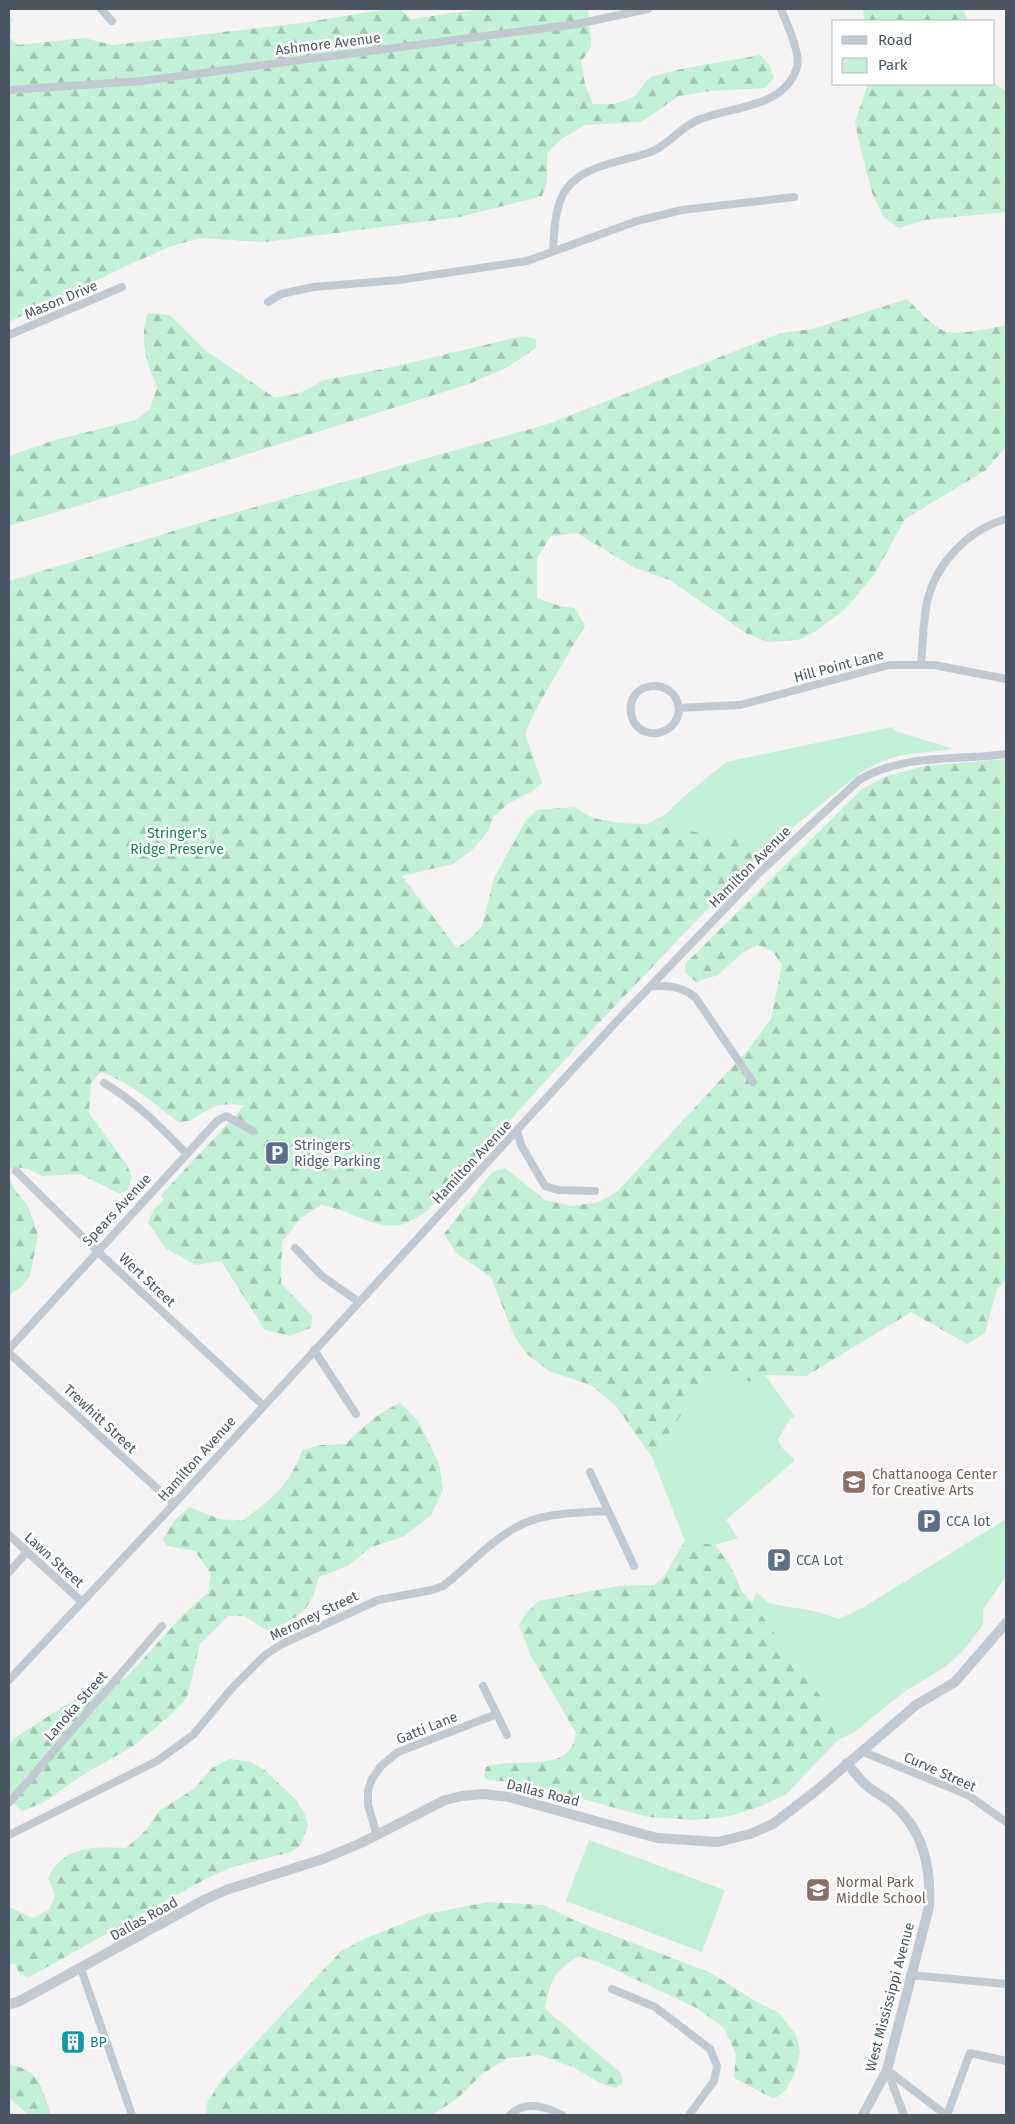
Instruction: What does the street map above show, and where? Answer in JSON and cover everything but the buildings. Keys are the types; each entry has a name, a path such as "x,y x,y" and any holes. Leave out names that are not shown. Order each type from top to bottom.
{"street":[{"path":"101,9 112,21"},
{"name":"Ashmore Avenue","path":"9,90 142,81 577,24 648,9"},
{"path":"553,250 554,226 564,190 581,174 654,150 682,127 698,120 767,100 780,92 797,66 796,53 781,9"},
{"path":"268,302 281,294 313,286 399,280 527,261 637,221 682,210 794,197"},
{"name":"Mason Drive","path":"9,335 122,287"},
{"path":"920,664 927,602 940,570 969,537 987,526 1006,519"},
{"name":"Hill Point Lane","path":"679,708 740,705 874,668 907,663 1006,679"},
{"path":"655,685 671,691 678,700 679,708 678,718 673,726 665,732 655,734 638,728 630,710 632,700 637,693 645,687 655,685"},
{"name":"Hamilton Avenue","path":"9,1680 174,1504 617,1020 652,986 758,874 859,780 880,769 911,760 1006,754"},
{"path":"652,986 675,986 686,990 695,997 753,1082"},
{"path":"104,1084 124,1096 146,1114 186,1153"},
{"name":"Spears Avenue","path":"9,1348 217,1121 226,1116 253,1131"},
{"path":"518,1130 521,1144 545,1186 558,1190 595,1191"},
{"name":"Wert Street","path":"16,1171 97,1250 263,1405"},
{"path":"295,1248 322,1276 358,1302"},
{"path":"314,1350 356,1414"},
{"name":"Trewhitt Street","path":"9,1352 174,1504"},
{"path":"590,1472 634,1566"},
{"name":"Meroney Street","path":"9,1835 157,1761 193,1734 252,1668 265,1655 282,1644 378,1600 432,1590 443,1586 515,1528 560,1514 608,1511"},
{"name":"Lawn Street","path":"9,1535 82,1602"},
{"path":"9,1572 27,1552"},
{"name":"Dallas Road","path":"9,2004 81,1969 226,1890 323,1859 445,1800 462,1796 483,1794 509,1797 657,1838 718,1842 750,1834 773,1824 916,1705 955,1682 1006,1623"},
{"name":"Lanoka Street","path":"9,1803 162,1626"},
{"path":"483,1686 508,1735"},
{"name":"Gatti Lane","path":"377,1834 368,1806 368,1790 372,1779 381,1766 398,1752 497,1714"},
{"name":"Curve Street","path":"861,1752 968,1795 1006,1822"},
{"name":"West Mississippi Avenue","path":"847,1763 864,1784 892,1803 909,1821 921,1843 928,1863 930,1881 929,1907 887,2070 863,2115"},
{"path":"81,1969 132,2115"},
{"path":"910,1975 1006,1984"},
{"path":"612,1989 655,2007 710,2049 717,2066 714,2081 689,2115"},
{"path":"887,2070 946,2115 970,2053 1006,2061"},
{"path":"887,2070 904,2115"},
{"path":"510,2115 527,2106 545,2106 562,2115"}],"green space":[{"path":"387,9 400,9 411,19 481,9 588,9 591,47 581,62 585,84 593,104 614,104 634,97 650,77 681,69 760,55 769,65 774,78 765,88 711,91 679,96 641,122 585,125 561,139 547,153 547,181 542,196 460,217 265,242 200,238 172,246 126,266 9,322 9,16 12,18 10,38 18,45 84,38 113,45 302,23"},
{"path":"863,9 963,9 968,20 864,20"},
{"path":"995,84 1006,91 1006,212 924,220 899,228 884,217 872,193 855,122 868,85"},
{"name":"Stringer's Ridge Preserve","path":"907,299 931,323 947,332 967,332 1006,325 1006,447 986,470 905,519 874,575 845,609 816,631 799,640 768,642 747,634 670,580 635,568 577,533 551,536 537,558 537,598 560,606 574,608 585,625 536,709 525,733 542,783 531,792 509,803 493,817 489,830 472,850 453,864 402,876 457,948 473,936 482,926 494,878 526,820 537,810 574,807 593,818 619,823 647,824 737,839 754,846 759,855 592,1030 427,1211 407,1223 390,1226 371,1222 321,1205 300,1219 282,1242 281,1283 312,1316 311,1328 290,1336 265,1330 221,1261 196,1265 165,1248 148,1222 154,1209 164,1200 161,1195 245,1105 231,1104 218,1106 193,1119 180,1123 133,1088 101,1072 91,1083 89,1113 127,1165 132,1177 128,1190 120,1194 80,1174 42,1176 28,1169 16,1167 9,1170 9,581 223,516 548,424 781,333 812,329"},
{"path":"148,313 170,315 206,351 275,398 300,393 324,380 388,368 523,336 536,339 536,348 506,368 469,384 169,479 9,526 9,456 55,440 136,420 150,409 157,387 145,350 144,332"},
{"path":"892,727 895,731 954,749 902,755 883,761 861,772 759,855 754,846 711,835 647,824 665,815 681,799 726,762"},
{"path":"1006,759 1006,1280 997,1289 985,1333 967,1344 911,1312 806,1376 765,1375 749,1382 741,1374 723,1371 694,1397 652,1457 616,1406 591,1385 549,1371 527,1354 514,1336 491,1277 456,1253 444,1234 492,1172 505,1168 545,1200 572,1206 599,1202 618,1191 748,1050 771,1019 782,965 773,952 758,945 742,953 718,975 696,982 685,972 685,964 861,790 884,777 924,766"},
{"path":"9,1175 14,1189 28,1206 38,1235 30,1276 20,1288 9,1295"},
{"path":"723,1371 741,1374 749,1382 765,1375 795,1417 790,1419 778,1439 781,1447 795,1460 726,1520 738,1538 715,1545 685,1541 652,1457 694,1397"},
{"path":"400,1403 419,1422 439,1464 443,1490 431,1515 403,1537 371,1547 349,1565 319,1577 311,1599 302,1612 268,1631 244,1616 228,1616 200,1644 187,1698 135,1745 81,1776 44,1802 22,1811 9,1800 9,1744 13,1739 83,1694 126,1678 182,1616 208,1592 211,1574 195,1551 167,1546 163,1539 175,1520 189,1507 220,1519 242,1521 278,1491 292,1473 302,1450 321,1445 346,1444 371,1420"},
{"path":"1006,1519 1006,1576 983,1610 983,1625 963,1651 945,1667 904,1692 853,1733 838,1740 824,1701 752,1602 757,1592 768,1603 818,1612 839,1619 864,1607"},
{"path":"685,1541 715,1545 730,1565 742,1592 752,1602 824,1701 838,1740 786,1794 761,1806 730,1816 696,1820 648,1817 525,1783 488,1780 484,1776 486,1767 498,1764 553,1760 564,1755 572,1747 576,1733 530,1654 519,1625 526,1613 539,1601 618,1586 654,1585 665,1575"},
{"path":"230,1759 251,1762 266,1771 297,1801 305,1815 308,1826 300,1846 291,1852 229,1868 200,1882 29,1977 20,1974 15,1964 9,1964 9,1907 33,1918 49,1910 55,1895 48,1878 62,1859 81,1850 91,1848 126,1848 146,1830 160,1810 194,1789 212,1768"},
{"path":"589,1840 725,1890 702,1952 566,1901"},
{"path":"488,1902 543,1905 576,1921 711,1973 755,2001 779,2013 796,2035 800,2052 795,2073 785,2091 774,2099 734,2078 736,2054 724,2028 697,2008 603,1964 579,1956 559,1971 555,1977 551,1984 545,2009 621,2073 623,2082 616,2088 600,2083 573,2067 539,2055 508,2058 482,2074 458,2098 432,2115 207,2115 206,2105 221,2080 341,1951 364,1939 426,1914"},
{"path":"9,2065 27,2070 34,2075 42,2089 51,2115 28,2115 9,2097"}],"place":[{"name":"Stringers Ridge Parking","path":"277,1153"},
{"name":"Chattanooga Center for Creative Arts","path":"854,1482"},
{"name":"CCA lot","path":"929,1521"},
{"name":"CCA Lot","path":"779,1560"},
{"name":"Normal Park Middle School","path":"818,1890"},
{"name":"BP","path":"73,2042"}]}
